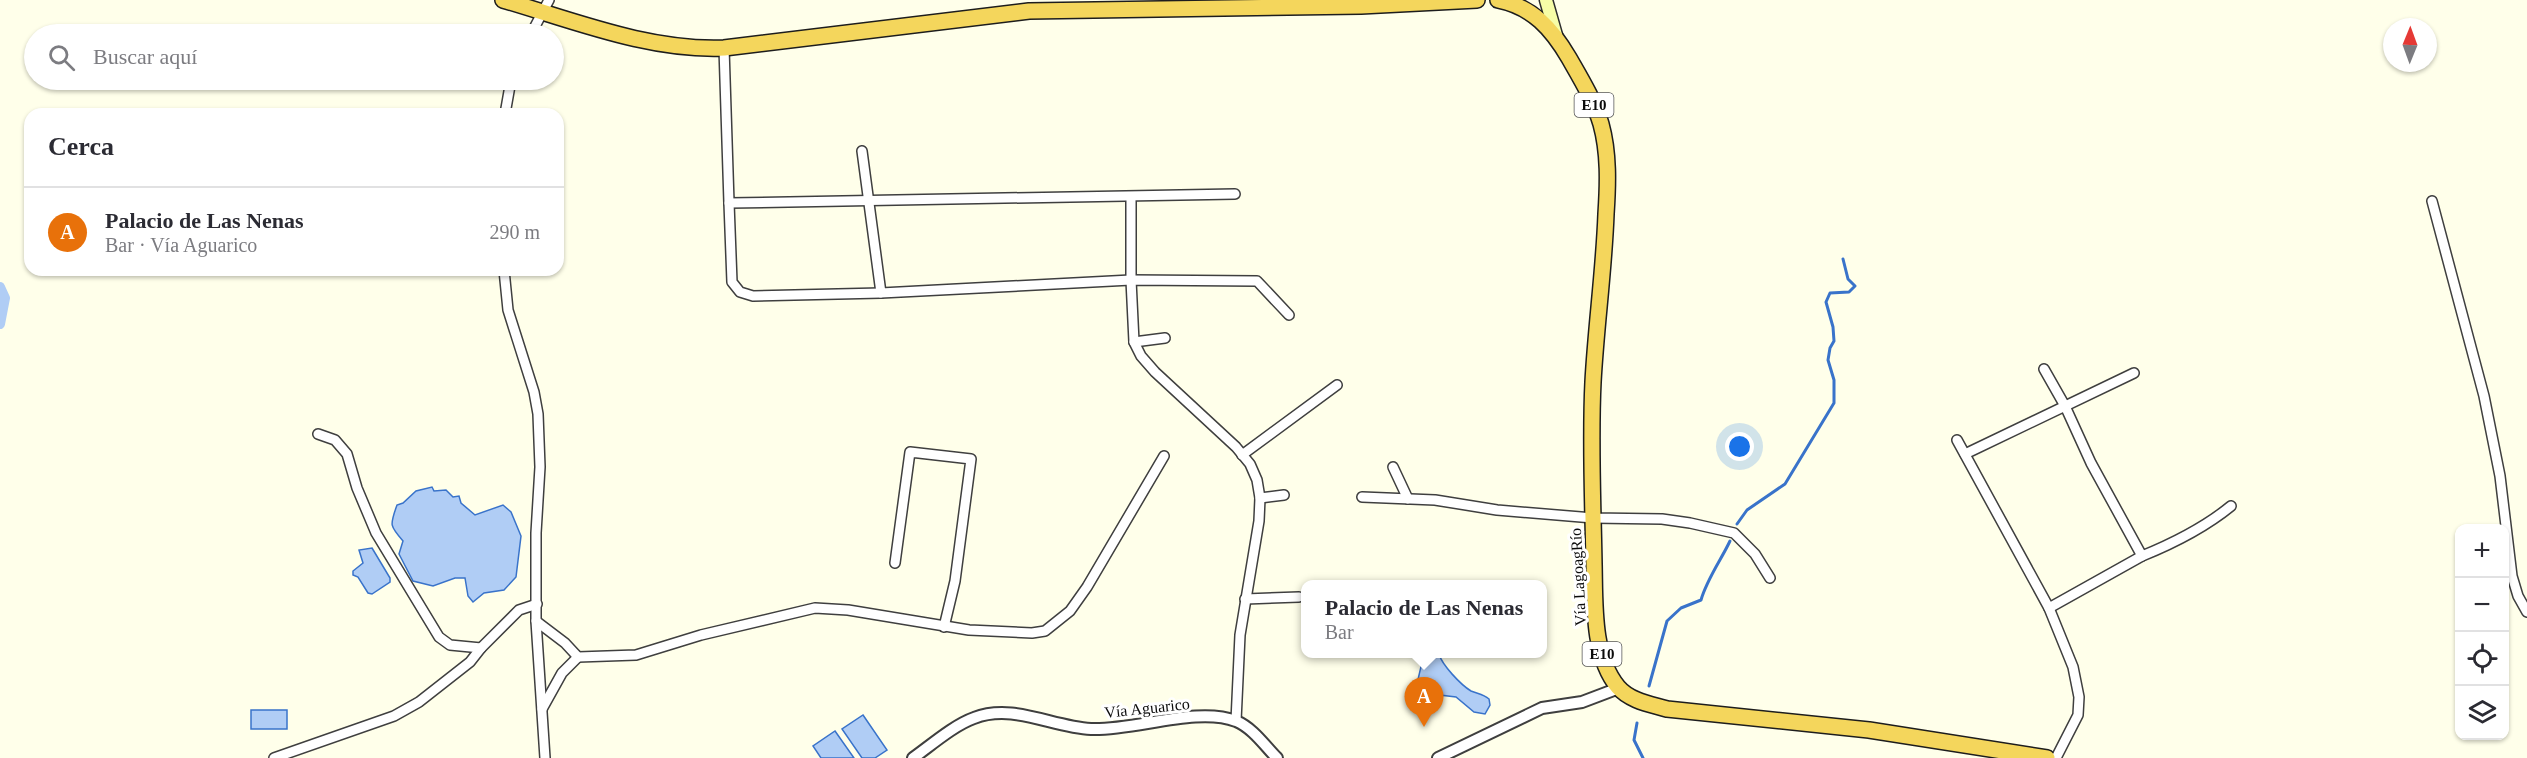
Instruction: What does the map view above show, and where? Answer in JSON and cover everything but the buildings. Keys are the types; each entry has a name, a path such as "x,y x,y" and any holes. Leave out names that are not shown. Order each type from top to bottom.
{"highway":[{"path":"503,0 546,6 618,34 670,47 694,50 1029,11 1361,6 1477,0"},
{"name":"Vía LagoagRío","path":"1498,0 1529,11 1556,36 1584,84 1601,124 1607,159 1604,270 1593,385 1595,603 1605,666 1619,688 1637,701 1667,709 1869,730 2047,758"}],"main road":[{"path":"1546,0 1556,36"}],"street":[{"path":"536,24 546,6"},
{"path":"724,48 732,282 740,292 753,296 881,293 1131,280 1257,281 1288,315"},
{"path":"506,108 510,90"},
{"path":"862,151 881,293"},
{"path":"729,203 1235,194"},
{"path":"1131,197 1134,342 1141,356 1155,372 1242,455 1257,480 1260,498 1259,522 1245,599 1236,721 1250,729 1277,758"},
{"path":"2432,201 2484,396 2500,476 2512,576 2518,596 2527,612"},
{"path":"505,276 508,310 534,392 538,414 540,467 536,533 536,621 545,758"},
{"path":"1134,342 1164,338"},
{"path":"2044,369 2065,406 2091,463 2142,556"},
{"path":"1965,454 2134,373"},
{"path":"1242,455 1337,385"},
{"path":"318,434 335,440 347,454 357,488 376,533 439,637 450,645 481,648"},
{"path":"1957,440 2049,608 2073,667 2079,697 2078,715 2056,758"},
{"path":"895,562 910,452 971,459 955,581 944,627"},
{"path":"541,711 562,673 578,657 636,655 656,651 701,635 815,608 848,610 944,627 998,633 1045,631 1070,611 1087,587 1164,456"},
{"path":"1393,467 1408,499"},
{"path":"1260,498 1284,495"},
{"path":"1362,497 1435,500 1497,510 1593,518 1662,519 1734,534 1755,554 1770,578"},
{"path":"2049,608 2142,556 2214,520 2231,506"},
{"path":"1245,599 1299,597"},
{"path":"274,758 394,716 439,688 470,662 519,610 537,604"},
{"path":"536,621 565,643 578,657"},
{"path":"1438,758 1542,708 1582,702 1619,688"},
{"name":"Vía Aguarico","path":"913,758 973,718 998,712 1020,714 1090,729 1116,728 1191,717 1236,721"}],"water":[{"path":"432,487 434,491 446,490 453,497 459,496 461,503 475,515 503,505 511,512 521,536 516,577 504,590 484,593 473,602 468,596 465,578 455,578 433,586 413,581 399,554 403,541 393,528 392,521 397,505 403,503 416,491"},
{"path":"372,548 390,578 390,582 372,594 368,593 358,577 353,575 353,571 363,563 359,550"},
{"path":"1423,658 1441,658 1462,684 1489,699 1490,705 1485,714 1474,712 1456,697 1415,692"},
{"path":"251,710 287,710 287,729 251,729"},
{"path":"863,715 887,750 875,758 862,758 842,729"},
{"path":"835,731 854,758 821,758 813,746"}],"waterway":[{"path":"1737,524 1747,510 1785,484 1834,403 1834,380 1828,360 1834,341 1833,327 1826,302 1830,293 1849,292 1855,286 1848,279 1843,259"},
{"path":"0,287 5,298 0,324"},
{"path":"1649,686 1667,621 1681,608 1701,600 1710,577 1730,541"},
{"path":"1637,723 1634,740 1643,758"}],"place":[{"name":"Palacio de Las Nenas","path":"1424,727"}]}
